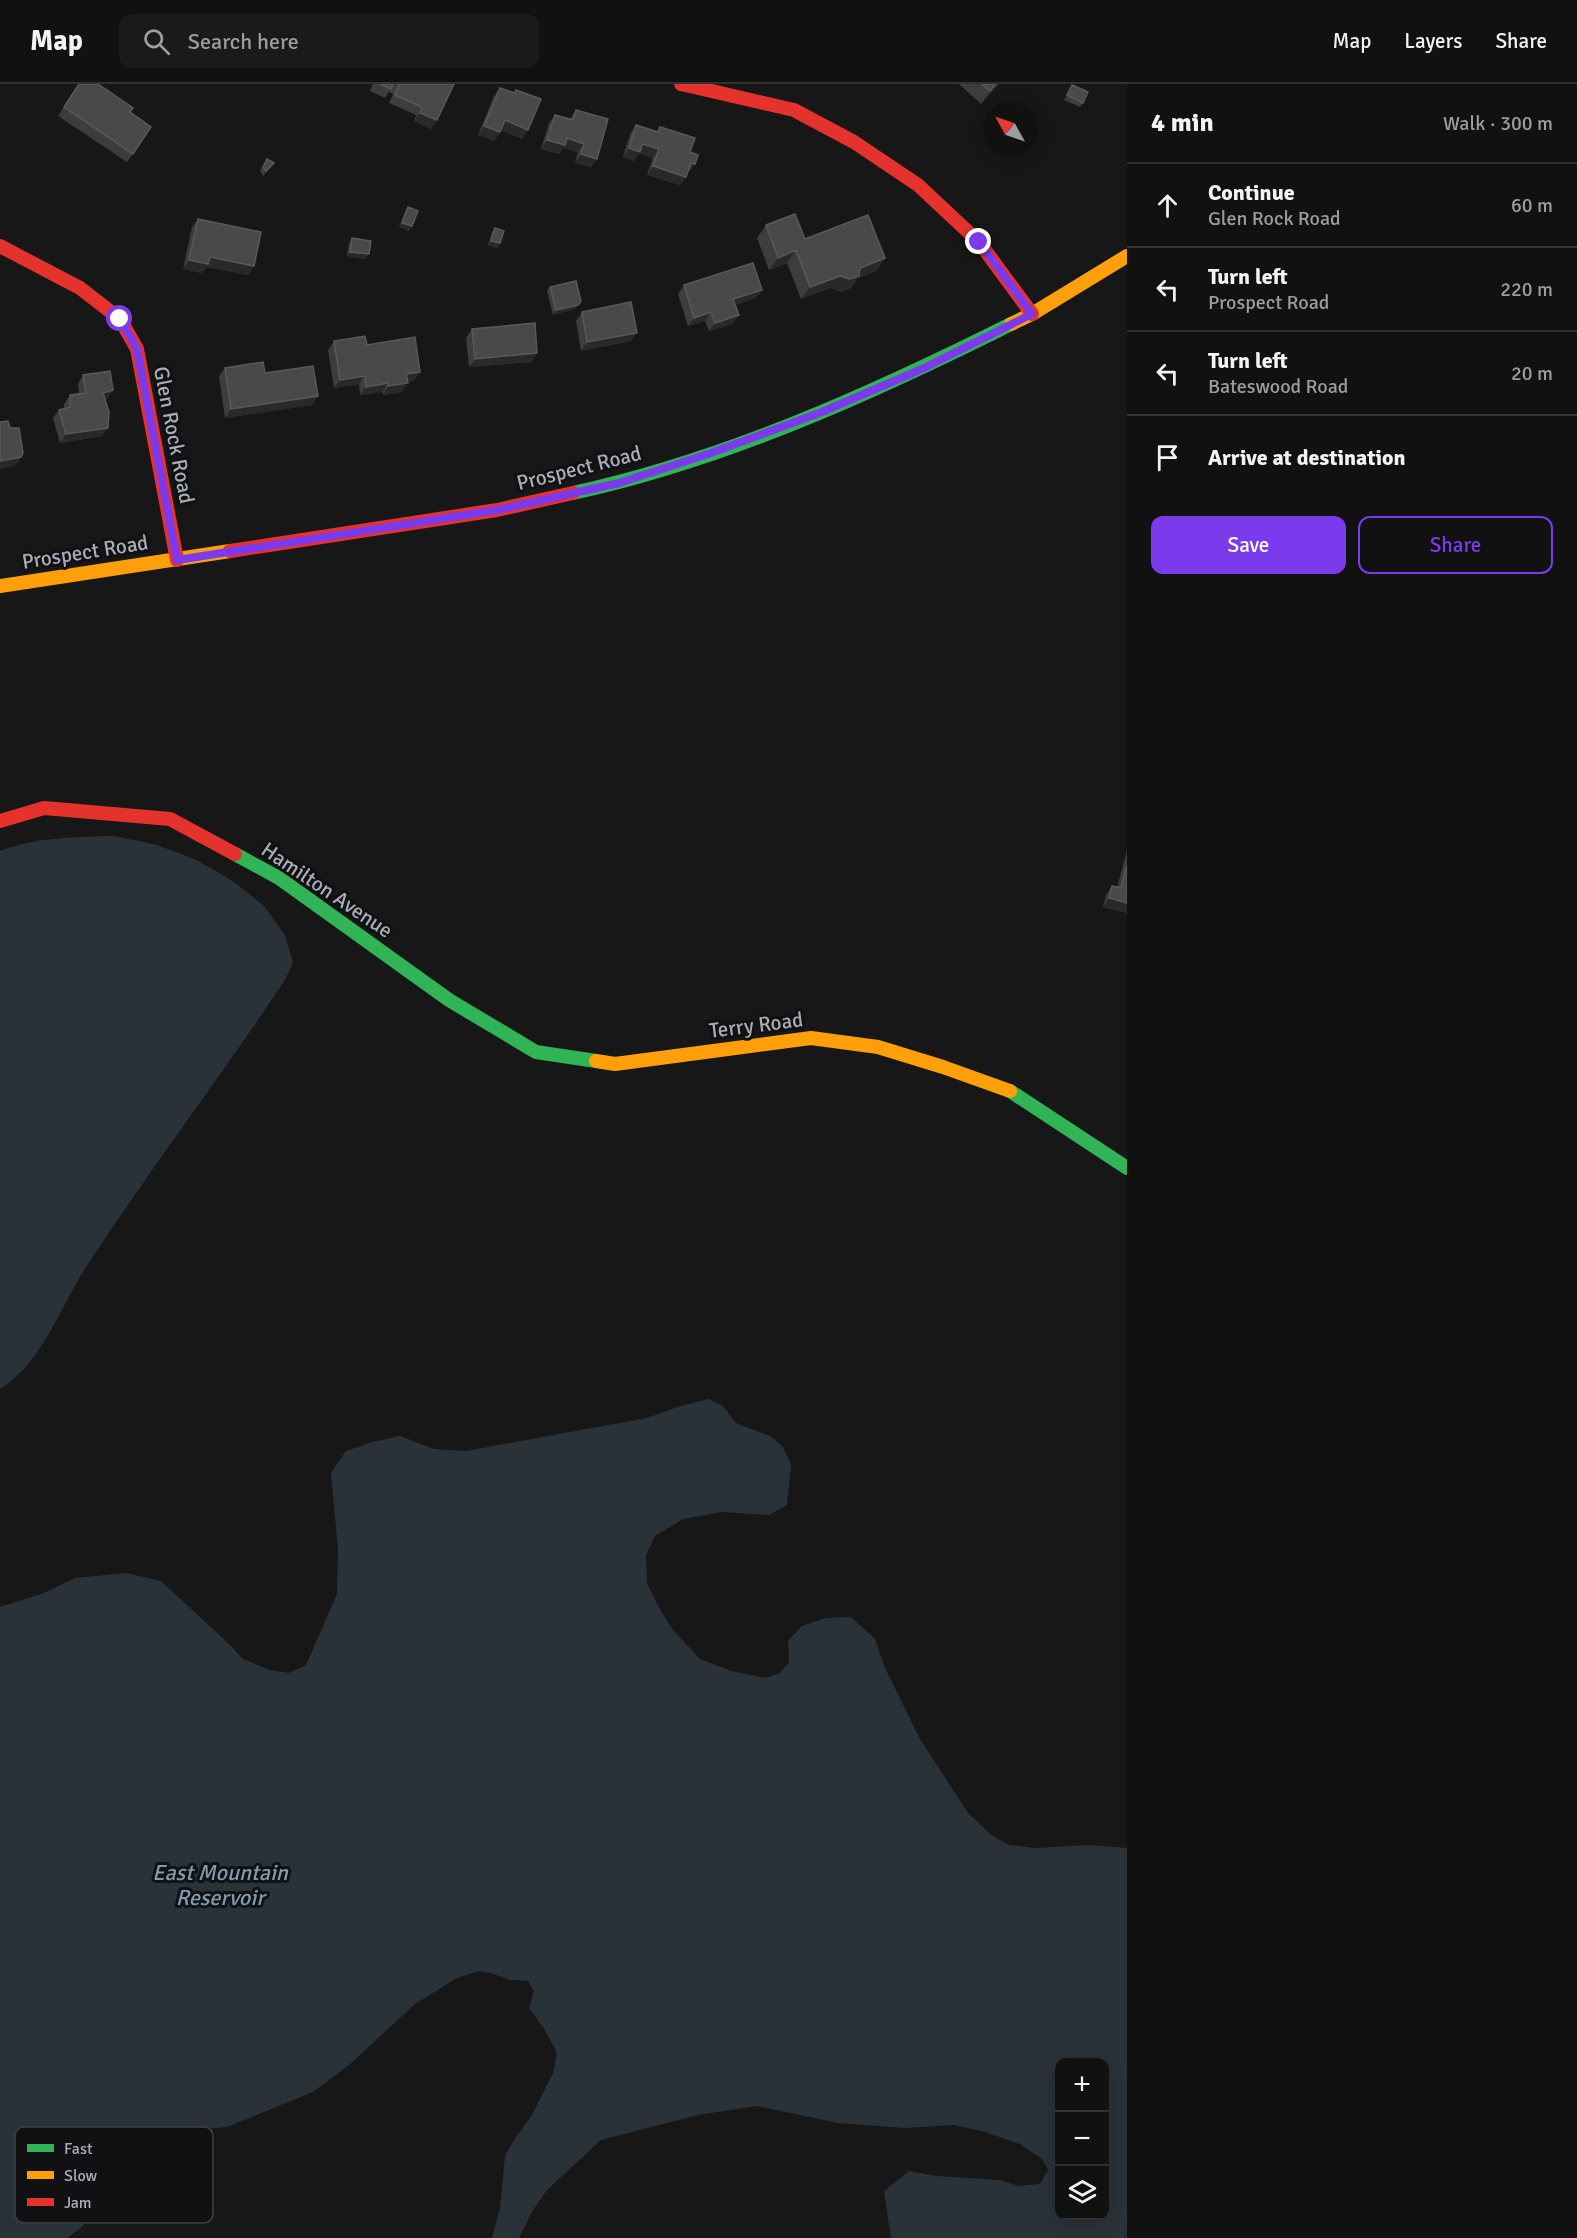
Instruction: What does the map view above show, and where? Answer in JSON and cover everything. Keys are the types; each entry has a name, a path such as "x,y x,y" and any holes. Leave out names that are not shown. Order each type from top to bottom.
{"street":[{"path":"681,84 794,110 854,142 918,185 979,242 1032,314"},
{"name":"Glen Rock Road","path":"0,246 80,288 120,319 137,349 177,560"},
{"name":"Prospect Road","path":"0,586 497,510 619,483 711,453 822,412 922,369 1032,314 1127,256"},
{"name":"Hamilton Avenue","path":"0,821 44,808 170,819 279,878 449,1000"},
{"name":"Terry Road","path":"449,1000 536,1052 615,1064 811,1038 878,1047 1009,1091 1127,1168"}],"water":[{"path":"115,836 157,845 197,860 234,882 264,906 285,935 293,962 285,980 261,1016 88,1264 40,1348 28,1364 0,1389 0,851 42,840"},
{"name":"East Mountain Reservoir","path":"709,1399 723,1406 736,1423 770,1436 783,1447 791,1465 787,1505 769,1515 722,1512 683,1519 655,1536 646,1555 647,1583 673,1630 700,1659 731,1671 765,1678 780,1673 789,1662 788,1641 802,1626 825,1618 851,1617 875,1639 885,1668 920,1739 968,1813 991,1835 1009,1845 1035,1848 1090,1845 1127,1848 1127,2238 891,2238 884,2191 909,2171 936,2176 1001,2180 1018,2186 1040,2184 1048,2170 1042,2159 1020,2144 985,2132 954,2125 906,2128 838,2123 757,2106 698,2115 601,2140 547,2190 533,2210 519,2238 492,2238 500,2208 505,2156 532,2115 553,2073 557,2053 545,2030 529,2008 534,1991 528,1981 510,1980 479,1971 457,1978 415,2004 348,2066 313,2092 227,2127 15,2127 15,2223 85,2223 67,2238 0,2238 0,1607 44,1593 75,1578 126,1573 161,1581 243,1659 270,1670 289,1673 306,1665 337,1594 338,1549 331,1473 346,1451 400,1436 434,1449 466,1451 647,1418 680,1406"}],"building":[{"path":"79,84 98,84 133,108 130,112 151,127 133,154 64,107"},
{"path":"380,84 393,84 391,89"},
{"path":"397,84 454,84 437,120 420,113 422,107 395,95 399,85"},
{"path":"982,84 996,84 990,91"},
{"path":"1072,85 1088,92 1083,103 1067,95"},
{"path":"500,88 515,93 516,90 541,99 528,130 505,120 500,132 484,126"},
{"path":"576,110 608,119 597,159 581,154 584,144 567,138 565,145 547,140 555,115 573,120"},
{"path":"636,125 658,132 660,127 695,138 690,152 698,155 695,164 691,163 686,177 653,166 659,149 642,144 640,152 629,148"},
{"path":"267,159 274,163 266,171 263,167"},
{"path":"408,207 418,211 412,226 402,223"},
{"path":"795,214 805,239 868,215 885,258 860,268 859,276 850,279 840,276 810,287 796,250 778,258 766,225"},
{"path":"198,219 261,232 254,266 210,257 208,264 189,260"},
{"path":"495,228 504,231 500,243 491,241"},
{"path":"352,238 371,241 369,254 350,252"},
{"path":"753,263 762,290 733,299 739,315 715,323 711,312 694,318 684,285"},
{"path":"576,281 581,301 578,305 556,310 550,287"},
{"path":"631,302 637,333 587,342 582,312"},
{"path":"535,323 537,353 475,359 472,329"},
{"path":"365,336 367,345 415,337 420,372 406,374 408,383 388,386 388,383 366,387 365,376 340,380 334,341"},
{"path":"263,362 265,373 313,366 318,396 231,409 225,368"},
{"path":"110,371 113,390 103,393 109,412 108,428 66,434 59,410 70,407 70,395 86,393 83,375"},
{"path":"8,421 10,428 19,428 23,453 21,457 0,461 0,422"},
{"path":"1127,865 1127,903 1109,898 1112,886 1121,888"}],"traffic: fast":[{"path":"573,493 686,462 797,422 906,375 1011,324"},
{"path":"235,854 279,878 449,1000 536,1052 596,1061"},
{"path":"1010,1091 1127,1168"}],"traffic: slow":[{"path":"1011,324 1032,314 1127,256"},
{"path":"0,586 230,551"},
{"path":"596,1061 615,1064 811,1038 878,1047 1010,1091"}],"traffic: jam":[{"path":"681,84 794,110 854,142 918,185 979,242 1032,314"},
{"path":"0,246 80,288 120,319 137,349 177,560"},
{"path":"230,551 497,510 573,493"},
{"path":"0,821 44,808 170,819 235,854"}],"route":[{"path":"120,319 137,349 177,560 497,510 619,483 711,453 822,412 922,369 1032,314 979,242"}]}
